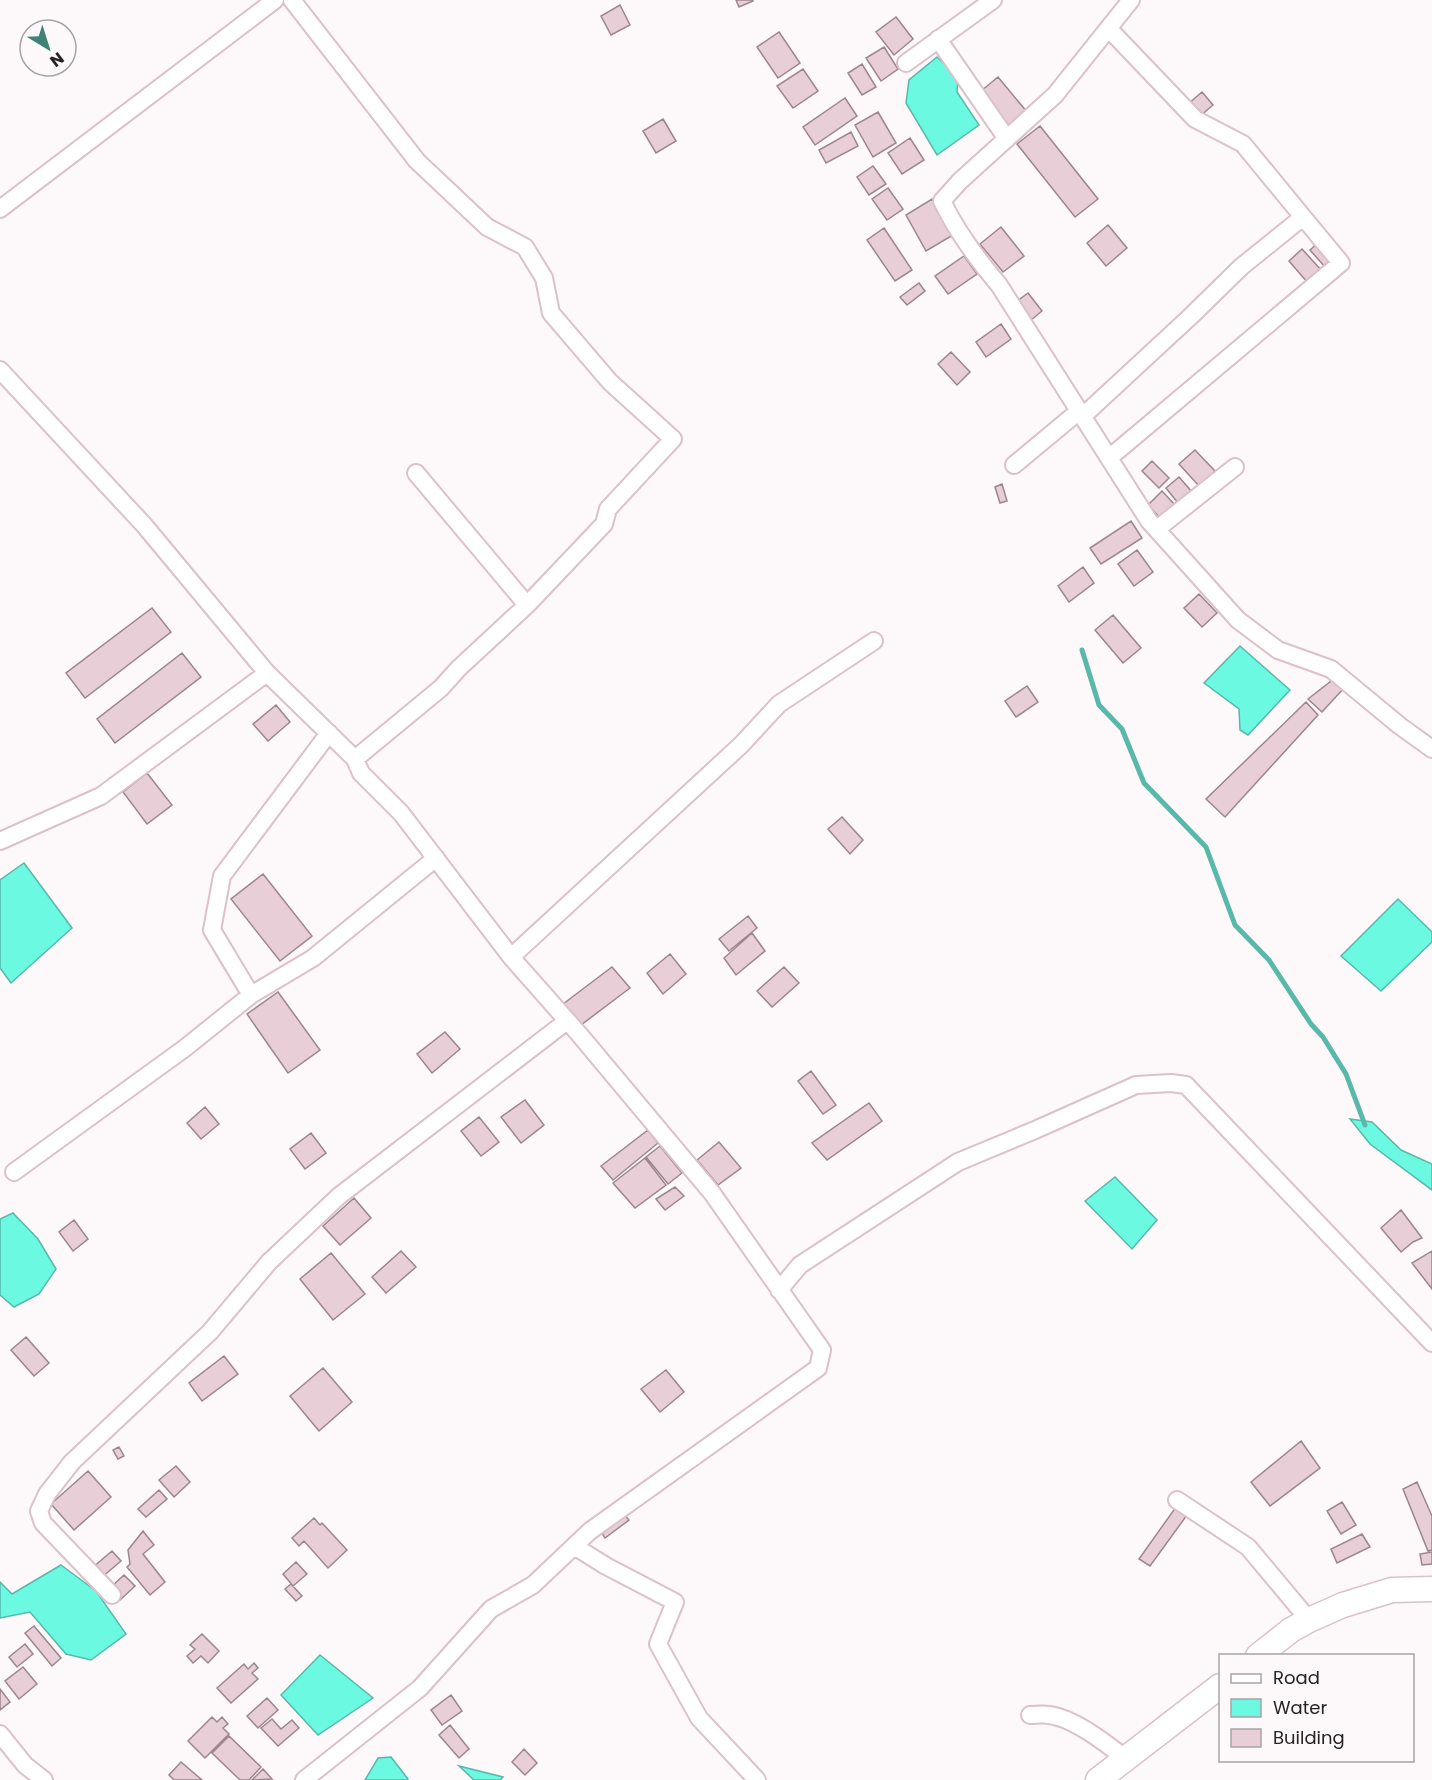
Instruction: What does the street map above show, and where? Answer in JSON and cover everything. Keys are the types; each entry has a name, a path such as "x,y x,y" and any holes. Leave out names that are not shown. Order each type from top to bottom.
{"main road":[{"path":"1261,1654 1291,1630 1343,1605 1392,1590 1432,1589"},
{"path":"1098,1780 1219,1688"}],"street":[{"path":"0,209 275,0"},
{"path":"292,0 417,161 487,227 525,247 544,278 551,313 610,382 673,439 608,509 604,524 527,605 459,668 441,688 355,759"},
{"path":"906,63 993,0"},
{"path":"1131,0 1055,95 960,181 942,201 951,221 977,259 999,285 1149,521 1238,620 1278,650 1331,669 1400,726 1432,749"},
{"path":"1109,29 1194,118 1243,144 1341,263 1109,458"},
{"path":"938,39 1007,139"},
{"path":"1014,465 1081,414 1191,316 1241,267 1303,217"},
{"path":"0,370 144,525 267,673 355,759 361,773 401,813 511,957 712,1193 822,1350 818,1368 590,1531 532,1585 491,1608 420,1688 304,1780"},
{"path":"1157,529 1234,466"},
{"path":"416,473 527,605"},
{"path":"511,957 734,751 779,704 874,641"},
{"path":"0,841 101,796 267,673"},
{"path":"251,995 212,930 222,876 329,733"},
{"path":"14,1172 185,1048 251,995 313,958 436,858"},
{"path":"112,1595 43,1523 39,1511 47,1494 72,1462 210,1332 269,1262 339,1196 567,1021"},
{"path":"779,1290 800,1265 958,1162 1136,1085 1171,1083 1186,1085 1432,1343"},
{"path":"1177,1500 1248,1547 1308,1620"},
{"path":"574,1546 606,1566 675,1602 658,1644 699,1718 756,1780"},
{"path":"1030,1715 1050,1715 1068,1722 1100,1738 1126,1759"},
{"path":"0,1734 25,1765 44,1780"}],"water":[{"path":"937,57 958,77 957,92 979,125 937,155 906,103 909,80"},
{"path":"1240,646 1290,690 1248,735 1240,730 1239,709 1204,683"},
{"path":"24,863 72,928 11,983 0,968 0,880"},
{"path":"1398,899 1432,932 1432,942 1381,991 1341,956"},
{"path":"1350,1119 1372,1122 1401,1150 1432,1164 1432,1190 1370,1144"},
{"path":"1115,1177 1157,1220 1132,1249 1085,1201"},
{"path":"13,1213 38,1239 56,1269 39,1294 14,1307 0,1295 0,1219"},
{"path":"61,1565 96,1591 126,1634 91,1660 66,1654 30,1612 0,1618 0,1582 12,1594"},
{"path":"320,1655 373,1698 318,1735 281,1695"},
{"path":"391,1757 407,1780 365,1780 378,1758"},
{"path":"459,1766 503,1777 500,1780 474,1780"}],"building":[{"path":"736,0 753,0 753,1 739,7"},
{"path":"620,5 630,25 611,35 601,16"},
{"path":"896,17 913,39 894,55 876,32"},
{"path":"779,32 800,63 778,78 757,47"},
{"path":"884,47 898,69 881,81 866,58"},
{"path":"862,64 876,87 862,95 848,73"},
{"path":"803,69 818,91 793,108 777,86"},
{"path":"998,77 1027,112 1010,127 981,91"},
{"path":"1202,92 1213,105 1199,117 1188,104"},
{"path":"845,98 857,116 815,145 803,127"},
{"path":"878,112 896,143 873,157 855,125"},
{"path":"663,119 676,141 656,153 643,131"},
{"path":"1040,126 1098,199 1075,217 1017,144"},
{"path":"851,132 858,146 826,163 819,150"},
{"path":"910,138 924,160 902,174 888,153"},
{"path":"873,166 886,184 869,195 857,177"},
{"path":"888,188 903,209 887,220 872,199"},
{"path":"932,199 953,235 926,251 906,215"},
{"path":"1108,225 1127,248 1106,266 1087,243"},
{"path":"1001,227 1024,256 1003,272 980,244"},
{"path":"884,228 912,270 895,281 867,240"},
{"path":"1318,243 1333,260 1325,267 1310,250"},
{"path":"1302,249 1322,271 1308,283 1289,261"},
{"path":"964,256 977,274 948,294 935,276"},
{"path":"919,283 925,291 907,305 900,297"},
{"path":"1028,293 1042,311 1030,321 1016,302"},
{"path":"1001,324 1011,339 986,357 976,342"},
{"path":"951,352 970,372 957,385 938,364"},
{"path":"1195,450 1215,471 1199,486 1179,464"},
{"path":"1152,461 1169,478 1159,488 1142,471"},
{"path":"1179,477 1192,492 1178,503 1166,488"},
{"path":"1002,484 1007,501 1000,503 995,487"},
{"path":"1162,491 1175,505 1160,518 1148,505"},
{"path":"1131,521 1142,538 1101,564 1090,548"},
{"path":"1137,550 1153,572 1134,586 1118,564"},
{"path":"1083,567 1094,583 1069,602 1058,586"},
{"path":"1199,594 1217,613 1202,627 1184,608"},
{"path":"152,608 171,632 85,698 66,673"},
{"path":"1113,615 1141,648 1123,663 1095,630"},
{"path":"182,653 201,677 115,743 97,719"},
{"path":"1335,678 1344,688 1322,712 1308,699"},
{"path":"1027,686 1038,702 1016,717 1005,701"},
{"path":"1306,702 1318,715 1225,817 1206,799"},
{"path":"276,705 290,722 268,741 253,724"},
{"path":"147,773 172,805 147,824 123,792"},
{"path":"842,817 863,840 850,854 828,829"},
{"path":"263,874 312,936 280,961 231,899"},
{"path":"748,916 757,928 729,951 719,939"},
{"path":"752,933 765,951 736,975 724,958"},
{"path":"670,954 686,974 663,994 647,973"},
{"path":"612,967 630,988 581,1025 563,1004"},
{"path":"784,967 799,983 772,1007 757,991"},
{"path":"278,992 320,1050 288,1073 247,1014"},
{"path":"445,1032 460,1049 432,1073 417,1054"},
{"path":"811,1071 836,1105 823,1114 798,1081"},
{"path":"525,1100 544,1125 521,1143 501,1117"},
{"path":"869,1103 882,1121 827,1160 812,1143"},
{"path":"205,1107 219,1124 201,1139 187,1123"},
{"path":"479,1117 499,1142 481,1156 461,1131"},
{"path":"648,1130 658,1143 613,1180 601,1166"},
{"path":"311,1133 326,1153 305,1169 290,1149"},
{"path":"719,1142 741,1168 718,1185 697,1160"},
{"path":"660,1146 682,1173 668,1184 646,1157"},
{"path":"645,1158 666,1185 635,1208 613,1183"},
{"path":"675,1187 684,1196 665,1210 656,1199"},
{"path":"354,1198 371,1218 340,1245 323,1226"},
{"path":"1401,1210 1422,1238 1401,1252 1381,1228"},
{"path":"74,1220 88,1239 73,1251 59,1232"},
{"path":"401,1251 416,1267 386,1293 372,1277"},
{"path":"1432,1251 1432,1289 1412,1263"},
{"path":"331,1253 365,1294 333,1320 300,1279"},
{"path":"26,1337 49,1363 34,1376 11,1350"},
{"path":"224,1356 238,1374 202,1401 189,1383"},
{"path":"323,1368 352,1402 319,1431 290,1396"},
{"path":"666,1370 684,1392 660,1412 641,1389"},
{"path":"1301,1441 1320,1468 1270,1506 1251,1482"},
{"path":"119,1447 124,1456 118,1459 113,1450"},
{"path":"176,1466 190,1482 174,1497 159,1480"},
{"path":"88,1471 111,1497 74,1530 51,1504"},
{"path":"1417,1482 1432,1516 1432,1550 1428,1551 1403,1489"},
{"path":"159,1490 167,1499 146,1517 138,1509"},
{"path":"1342,1502 1356,1525 1341,1534 1327,1511"},
{"path":"1176,1507 1187,1515 1150,1566 1139,1559"},
{"path":"624,1514 629,1520 605,1538 601,1532"},
{"path":"314,1518 320,1525 322,1523 347,1550 328,1568 304,1541 299,1546 292,1538"},
{"path":"143,1531 154,1545 143,1554 165,1582 150,1595 127,1567 130,1564 128,1550"},
{"path":"1362,1534 1370,1547 1337,1563 1331,1549"},
{"path":"112,1551 121,1561 101,1578 92,1568"},
{"path":"1432,1552 1432,1564 1422,1565 1420,1554"},
{"path":"296,1562 307,1574 293,1586 283,1574"},
{"path":"124,1575 135,1586 120,1600 110,1588"},
{"path":"291,1584 302,1596 296,1601 285,1589"},
{"path":"34,1626 61,1658 52,1666 25,1633"},
{"path":"202,1634 219,1651 208,1663 201,1656 193,1663 187,1656 195,1649 190,1645"},
{"path":"25,1644 33,1654 17,1667 9,1657"},
{"path":"254,1663 258,1668 252,1673 258,1679 231,1703 217,1688 244,1664 248,1669"},
{"path":"23,1667 37,1684 19,1699 5,1681"},
{"path":"0,1689 10,1702 0,1710"},
{"path":"451,1695 462,1711 442,1725 431,1710"},
{"path":"267,1698 278,1710 258,1728 247,1716"},
{"path":"212,1717 217,1722 222,1717 228,1724 223,1728 229,1734 205,1758 188,1741"},
{"path":"272,1719 281,1729 292,1720 299,1728 278,1746 261,1728"},
{"path":"450,1725 469,1749 459,1758 439,1735"},
{"path":"229,1736 261,1767 249,1780 240,1780 212,1753"},
{"path":"524,1749 537,1763 525,1775 512,1762"},
{"path":"181,1762 202,1780 174,1780 169,1775"},
{"path":"263,1769 272,1779 252,1780"}],"waterway":[{"path":"1082,650 1099,705 1122,729 1144,783 1206,847 1235,925 1269,960 1311,1024 1323,1037 1346,1074 1365,1125"}]}
